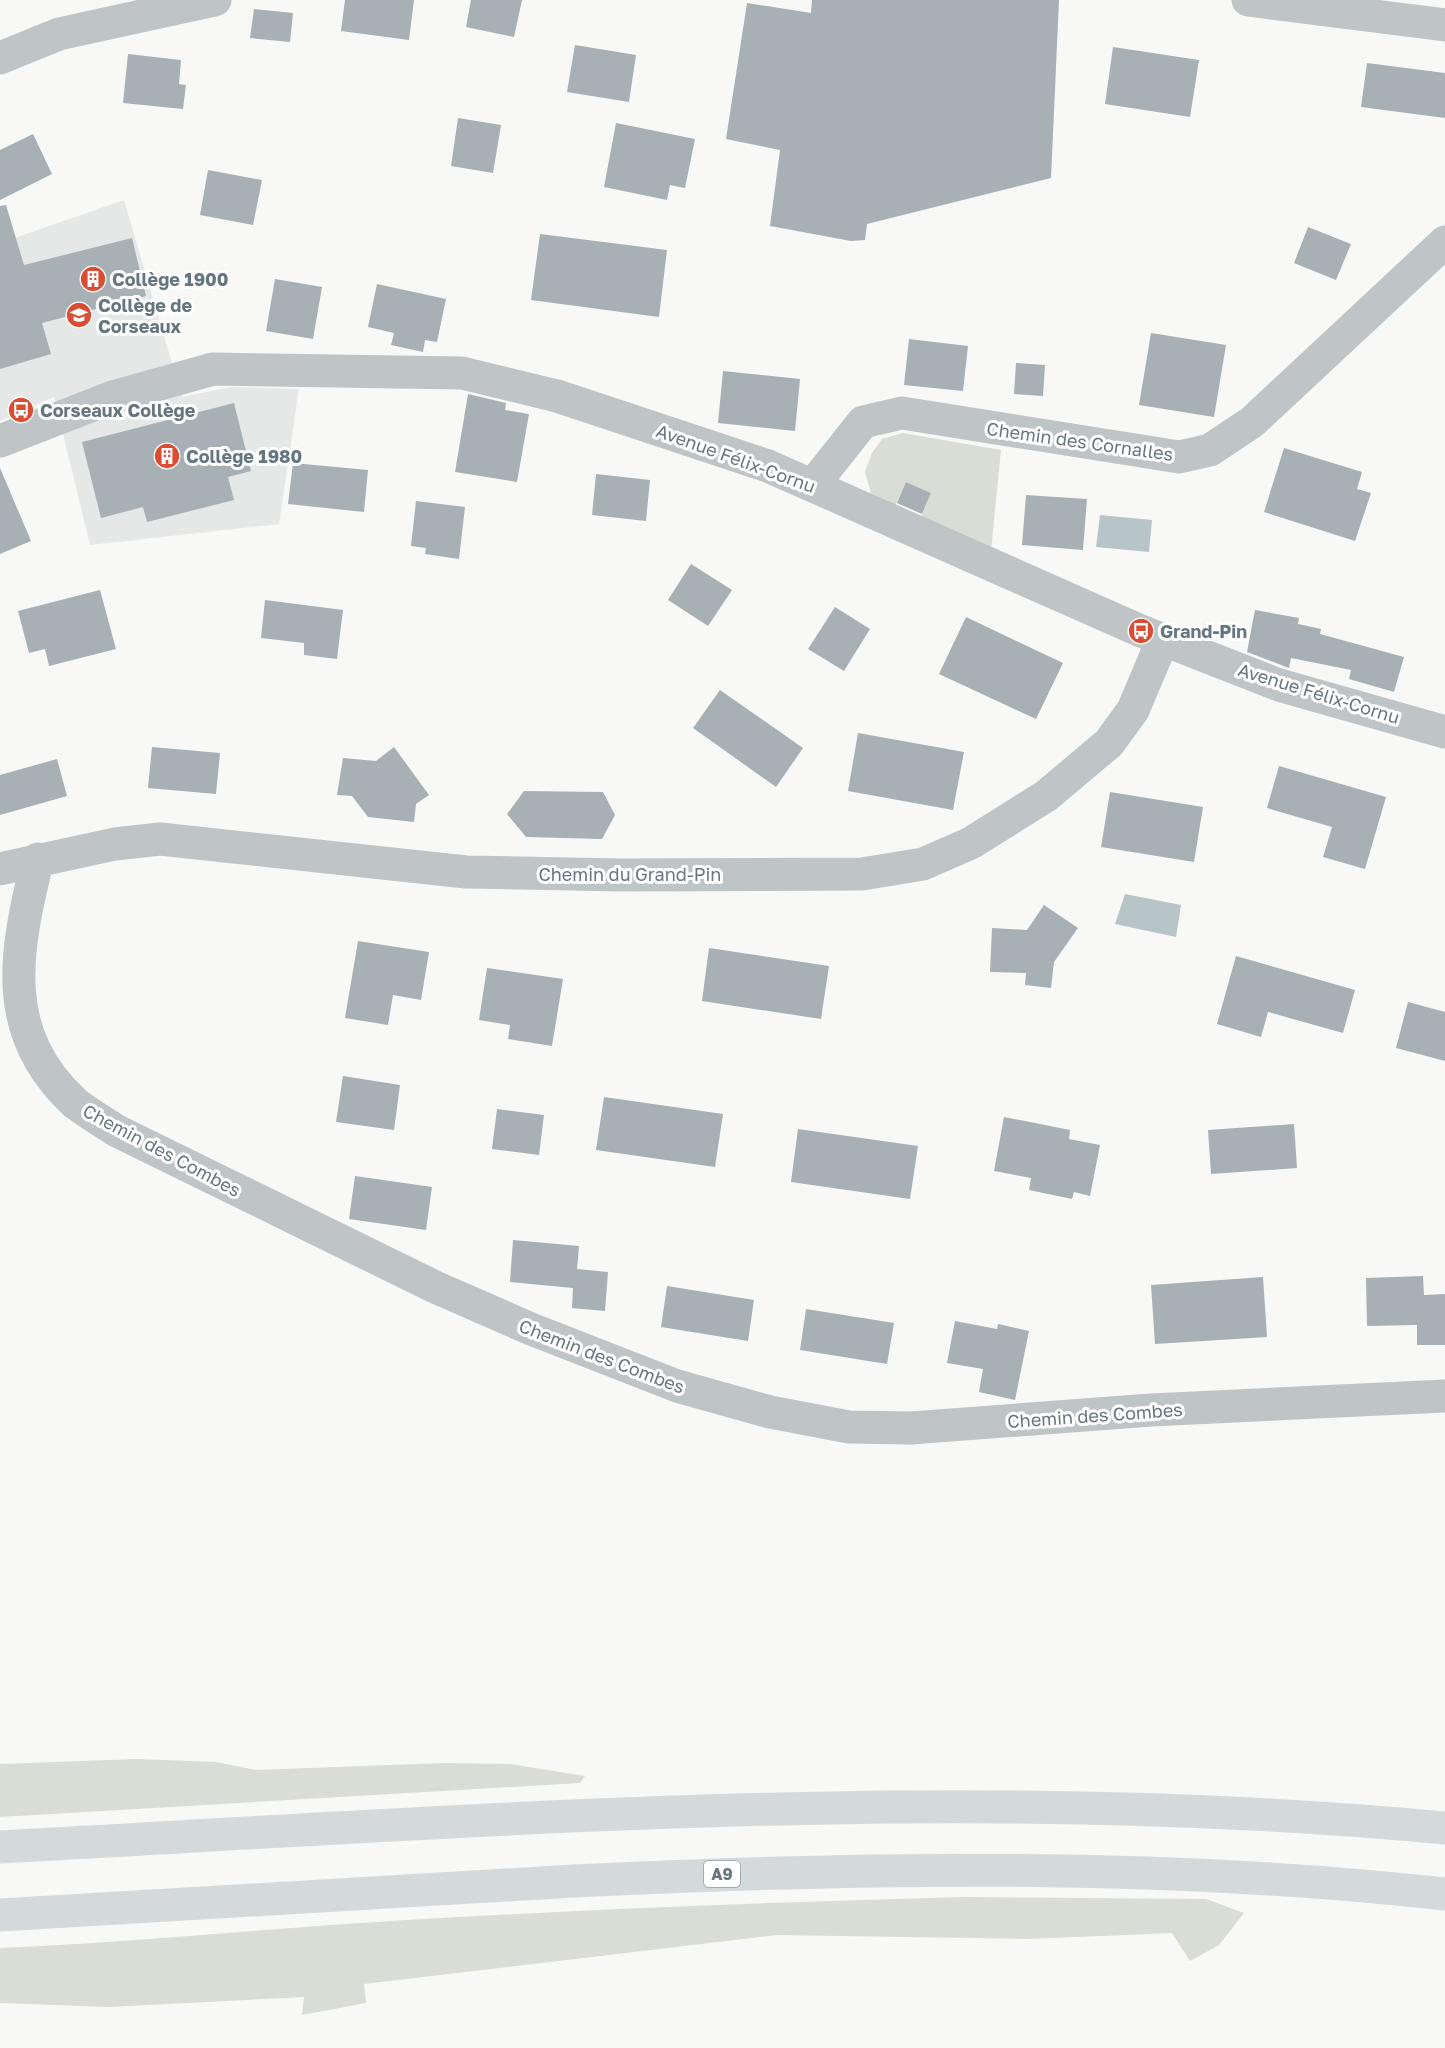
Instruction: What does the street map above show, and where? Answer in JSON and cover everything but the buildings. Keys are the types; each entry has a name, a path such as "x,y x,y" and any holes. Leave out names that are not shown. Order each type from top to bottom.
{"highway":[{"path":"0,1847 454,1822 871,1807 1171,1809 1445,1828"},
{"name":"A9","path":"0,1915 363,1892 870,1870 1033,1868 1162,1872 1295,1879 1445,1894"}],"street":[{"path":"0,58 60,34 167,13 215,0"},
{"path":"1248,0 1445,26"},
{"name":"Chemin des Cornalles","path":"813,485 863,422 902,413 1179,457 1210,450 1252,422 1445,242"},
{"name":"Avenue Félix-Cornu","path":"0,441 26,428 113,397 213,369 462,373 557,396 768,466 1163,639 1279,685 1445,732"},
{"name":"Chemin du Grand-Pin","path":"0,869 116,844 160,839 466,872 621,875 862,874 923,864 971,843 1046,796 1109,743 1133,710 1163,639"},
{"name":"Chemin des Combes","path":"38,859 13,968 10,1001 16,1028 27,1054 73,1102 127,1136 435,1287 531,1329 678,1386 781,1414 849,1427 891,1428 1152,1410 1445,1396"}],"shaded area":[{"name":"Collège de Corseaux","path":"124,200 182,397 231,387 299,389 279,524 90,545 54,397 0,421 0,243"},
{"path":"903,433 1001,450 991,551 920,520 931,493 906,482 894,509 872,497 865,472 872,453 882,439"},
{"path":"1100,515 1152,520 1149,552 1096,547"},
{"path":"1125,894 1181,905 1176,937 1115,924"},
{"path":"137,1759 216,1762 256,1770 444,1763 510,1764 585,1776 580,1783 0,1817 0,1764"},
{"path":"964,1897 1206,1899 1244,1913 1219,1945 1190,1961 1172,1933 1029,1939 777,1935 364,1984 366,2003 302,2015 304,1997 109,2007 0,2003 0,1948 476,1916 685,1906"}],"place":[{"name":"Collège 1900","path":"93,279"},
{"name":"Collège de Corseaux","path":"79,315"},
{"name":"Corseaux Collège","path":"21,410"},
{"name":"Collège 1980","path":"167,456"},
{"name":"Grand-Pin","path":"1141,631"}]}
